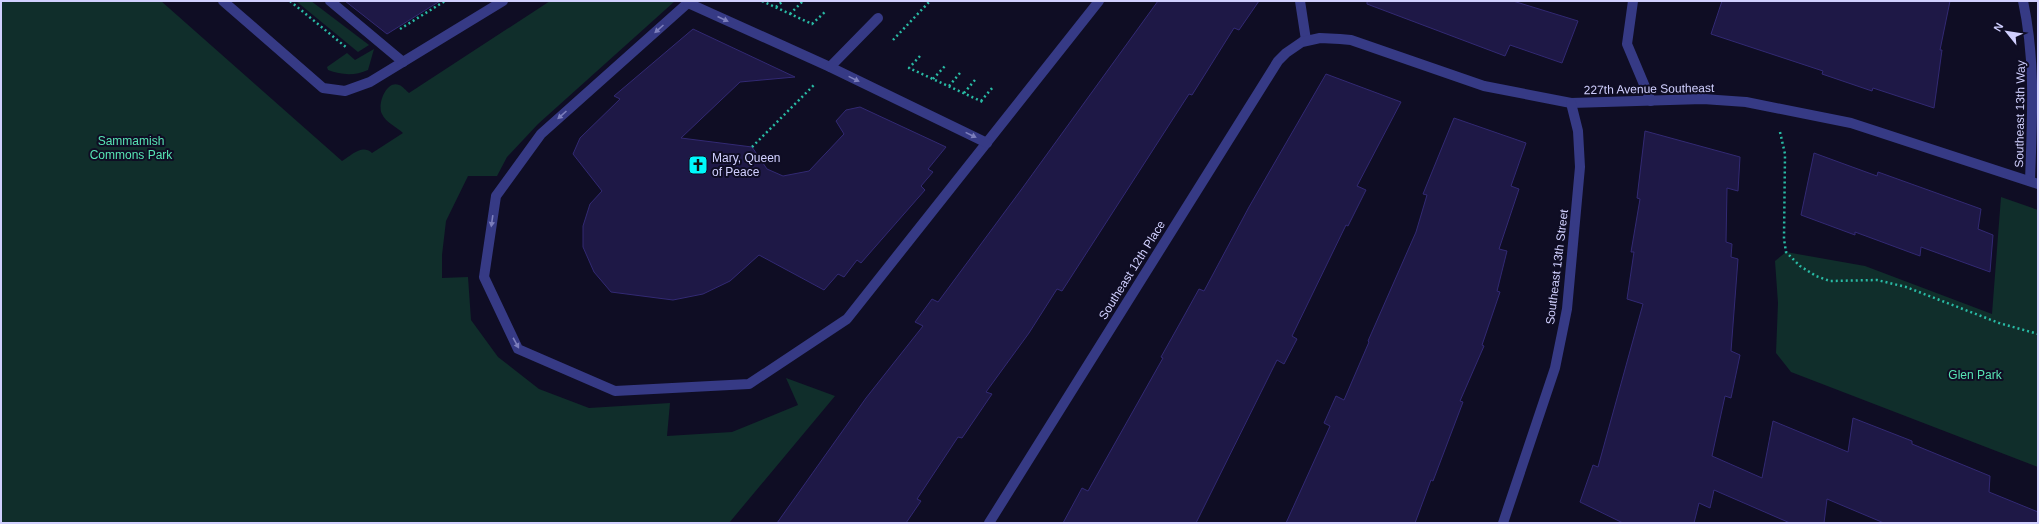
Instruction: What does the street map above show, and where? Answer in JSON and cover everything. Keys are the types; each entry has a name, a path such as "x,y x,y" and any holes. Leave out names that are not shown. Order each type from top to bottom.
{"street":[{"path":"222,1 323,88 345,91 370,82 503,1"},
{"path":"330,1 403,62"},
{"path":"987,143 830,67 689,2 541,134 496,196 484,277 518,349 615,391 749,384 847,319 987,143 1099,1"},
{"path":"1300,1 1306,40"},
{"path":"1633,1 1627,44 1651,101"},
{"name":"Southeast 13th Way","path":"2023,1 2029,22 2034,60 2034,183"},
{"path":"830,67 878,18"},
{"name":"227th Avenue Southeast","path":"1306,40 1330,37 1351,40 1484,86 1515,94 1571,103 1703,99 1772,106 1851,123 2034,183"},
{"name":"Southeast 12th Place","path":"989,523 1278,61 1288,49 1306,40"},
{"name":"Southeast 13th Street","path":"1503,523 1555,368 1567,309 1580,167 1578,131 1571,103"}],"path":[{"path":"397,31 446,1"},
{"path":"763,1 812,24 826,10"},
{"path":"776,7 783,1"},
{"path":"790,14 803,1"},
{"path":"893,40 930,1"},
{"path":"920,56 909,68 985,103"},
{"path":"933,79 945,66"},
{"path":"949,86 960,73"},
{"path":"964,93 975,80"},
{"path":"752,147 818,81"},
{"path":"981,101 993,88"},
{"path":"1772,106 1786,154 1783,209 1786,252 1800,266 1816,276 1830,281 1877,280 1906,287 1999,323 2038,334"}],"green space":[{"name":"Sammamish Commons Park","path":"1,1 161,1 342,161 357,151 364,150 372,153 403,133 386,120 382,114 382,100 384,94 390,86 394,84 402,86 409,93 550,1 675,1 538,124 507,157 497,176 468,176 446,221 442,255 442,278 468,277 471,320 498,357 539,389 589,408 670,403 667,436 732,432 798,405 786,378 835,396 729,523 1,523"},
{"path":"296,1 311,1 369,45 358,52"},
{"path":"374,49 368,70 348,74 328,70 327,67 347,53 355,60"},
{"name":"Glen Park","path":"2001,197 2038,210 2038,467 1791,372 1776,353 1778,303 1775,261 1786,252 1865,266 1992,314"}],"building":[{"path":"345,1 440,1 387,34"},
{"path":"1158,1 1259,1 1239,30 1234,28 1192,95 1189,94 1062,291 1057,289 1029,333 986,392 992,394 962,438 958,437 917,499 921,501 906,523 777,523 866,398 923,326 915,322 932,299 938,302"},
{"path":"1367,1 1513,1 1578,21 1562,63 1510,45 1505,56 1367,4"},
{"path":"1722,1 1950,1 1940,50 1942,50 1934,108 1873,88 1872,91 1822,74 1823,71 1711,34"},
{"name":"Mary, Queen of Peace","path":"693,29 795,77 740,82 681,138 752,147 767,169 783,176 809,171 844,134 836,121 846,110 860,107 946,147 928,169 933,172 921,186 925,190 861,263 857,260 844,277 838,274 824,290 759,255 730,281 703,294 673,300 611,292 594,272 583,247 583,226 590,204 602,191 573,154 580,138 620,99 614,96"},
{"path":"1326,74 1401,102 1357,186 1366,190 1348,226 1346,225 1292,336 1297,339 1284,364 1277,360 1196,523 1063,523 1082,488 1088,491 1163,358 1161,357 1199,289 1204,291 1249,207"},
{"path":"1454,118 1526,143 1511,186 1519,189 1499,249 1507,251 1497,291 1500,292 1482,345 1484,346 1460,401 1463,402 1433,481 1431,480 1415,523 1286,523 1330,426 1324,423 1336,396 1344,400 1416,232 1427,195 1423,194"},
{"path":"1645,131 1740,157 1738,191 1727,188 1726,242 1732,244 1731,257 1738,259 1731,351 1740,355 1731,398 1725,396 1712,456 1762,478 1773,421 1848,452 1853,418 1912,441 1912,444 1990,476 1989,492 2038,512 2038,523 1884,523 1827,499 1824,523 1790,523 1714,490 1710,508 1699,503 1694,523 1623,523 1580,502 1593,465 1598,467 1643,304 1627,299 1634,252 1631,252 1640,199 1637,198"},
{"path":"1814,153 1877,176 1878,172 1981,209 1978,229 1993,235 1990,272 1921,247 1920,256 1855,232 1855,235 1801,215"}],"place":[{"name":"Mary, Queen of Peace","path":"698,165"}]}
